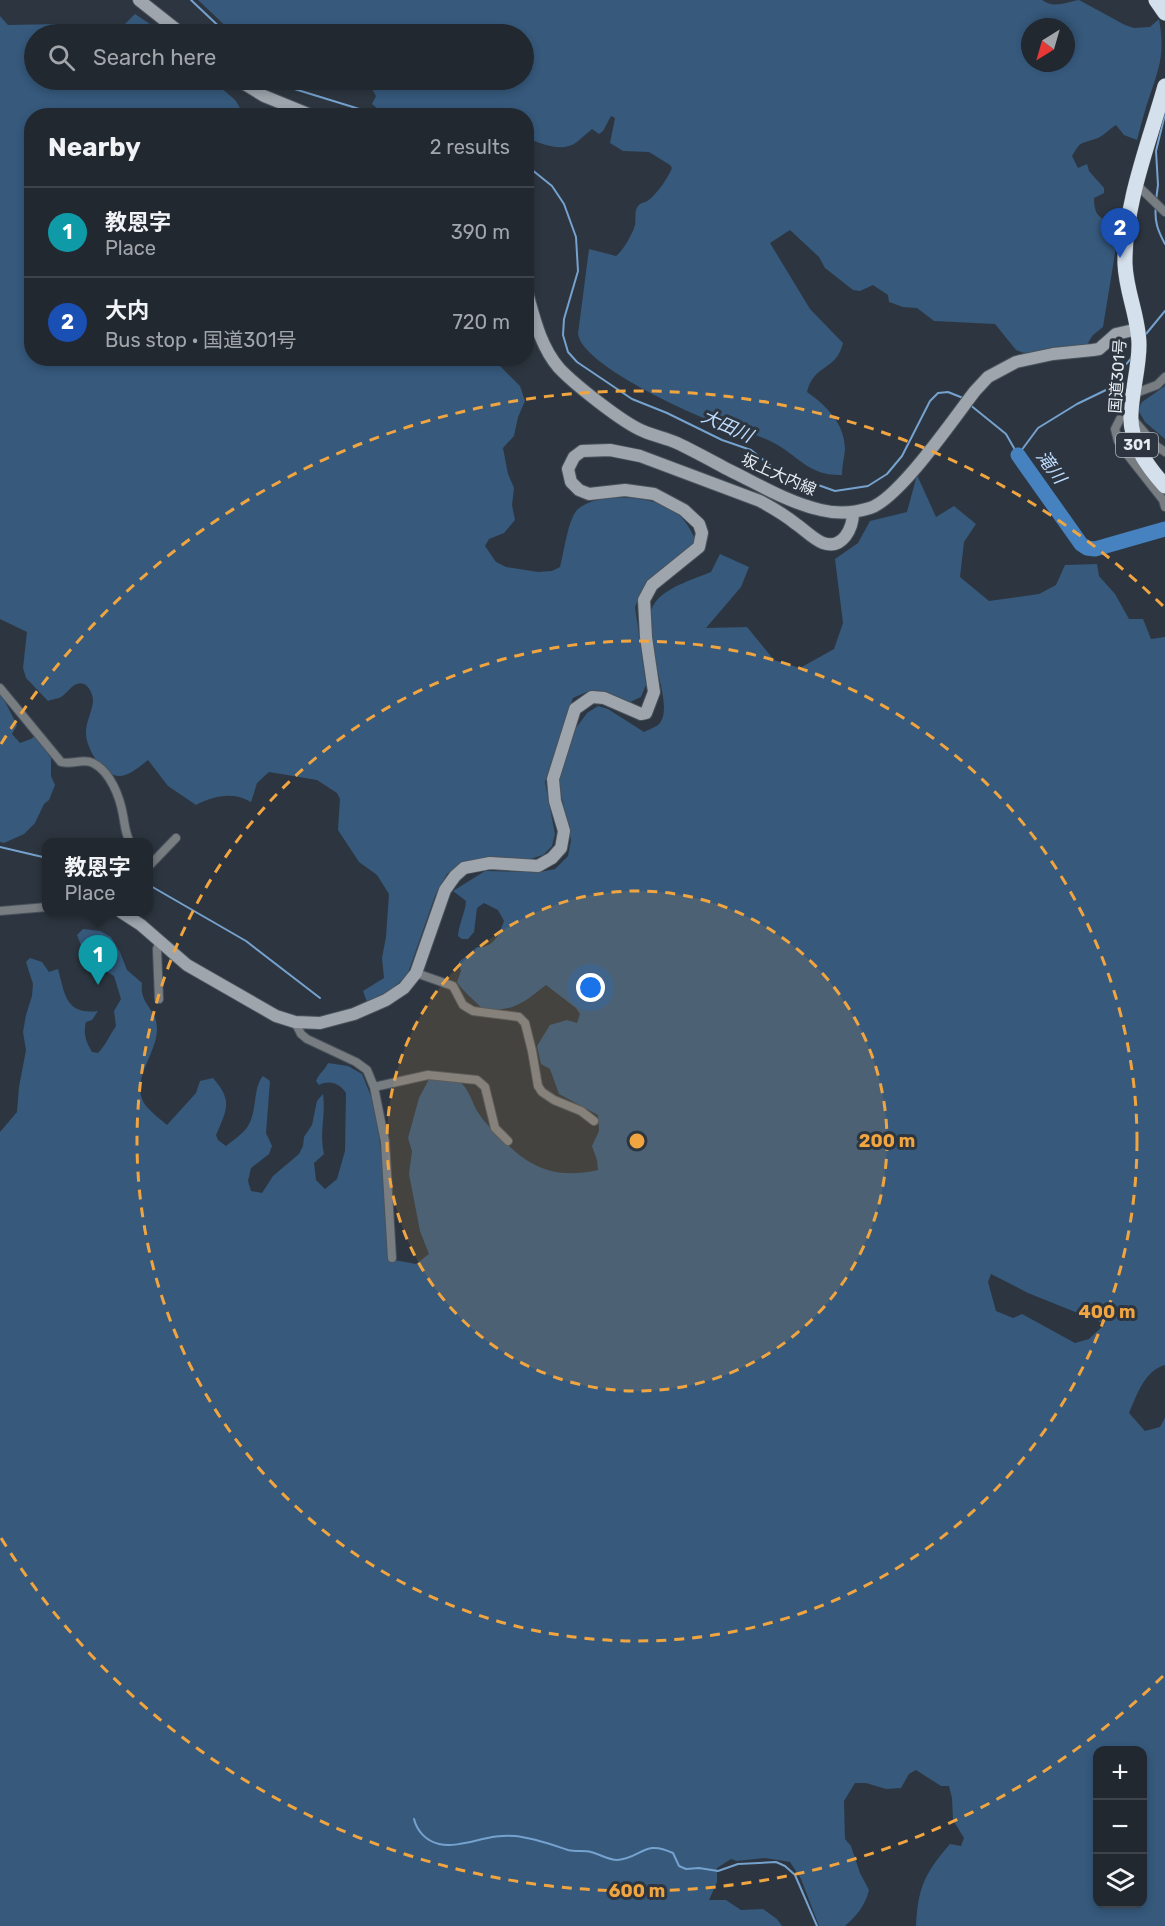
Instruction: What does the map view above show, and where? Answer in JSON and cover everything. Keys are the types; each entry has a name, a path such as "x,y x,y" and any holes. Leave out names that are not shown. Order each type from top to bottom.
{"highway":[{"path":"1156,0 1165,13"},
{"name":"国道301号","path":"1165,86 1142,162 1130,215 1125,264 1138,335 1137,374 1125,418 1148,464 1165,486"}],"street":[{"path":"139,0 170,24"},
{"path":"254,90 293,108"},
{"path":"1137,185 1164,211"},
{"name":"坂上大内線","path":"534,317 549,356 573,381 628,423 677,443 810,508 833,512 853,512 872,507 895,492 988,377 1016,362 1099,348 1116,334 1138,335"},
{"path":"1133,394 1157,385 1165,378"},
{"path":"1165,452 1125,418 1115,429 1118,441 1163,500 1165,507"},
{"path":"130,916 171,953 196,971 269,1013 295,1022 320,1023 354,1014 386,1000 404,988 416,973 445,890 464,868 490,863 537,866 552,858 561,848 564,831 555,801 553,778 574,709 592,697 618,702 635,713 646,713 654,692 646,637 644,600 652,585 699,547 702,539 699,524 676,505 654,494 625,490 589,494 579,490 571,482 568,469 574,457 582,451 610,450 640,456 760,501 778,510 825,544 833,544 845,538 853,523 853,512"},
{"path":"0,687 61,762 86,761 105,772 120,805 128,838"},
{"path":"153,862 176,838"},
{"path":"0,911 42,907"},
{"path":"159,999 157,949 160,941"},
{"path":"416,973 453,986 463,1005 473,1011 519,1017 525,1023 538,1086 542,1092 554,1100 581,1111 594,1121"},
{"path":"295,1022 297,1029 307,1039 356,1062 367,1070 374,1087 385,1142 392,1258"},
{"path":"374,1087 428,1075 477,1080 485,1088 495,1128 508,1142"}],"shaded area":[{"path":"198,0 1042,0 1056,4 1079,0 1134,28 1150,27 1159,19 1161,31 1159,67 1137,140 1124,135 1116,125 1101,137 1081,144 1072,156 1078,168 1087,164 1089,171 1104,188 1104,193 1094,198 1096,212 1119,229 1103,327 1093,335 1086,346 1024,353 1016,350 995,324 934,321 917,308 903,307 889,302 888,295 873,285 860,291 853,290 825,268 819,257 790,230 770,243 810,309 843,343 835,359 815,376 807,392 834,416 842,432 845,450 842,475 813,469 768,440 721,425 664,400 618,374 584,347 578,334 589,249 616,256 619,254 634,228 638,206 656,193 672,168 649,152 623,151 610,143 615,118 611,116 599,134 592,129 577,142 559,147 534,141 534,108 377,108 372,104 376,96 373,90 534,90 534,24 223,24"},
{"path":"135,14 150,24 125,24"},
{"path":"0,16 8,25 24,25 24,90 224,90 240,108 24,108 24,366 500,366 520,386 525,401 518,417 514,436 503,448 508,474 514,488 512,505 515,520 504,533 489,539 485,546 496,562 506,567 538,572 552,571 560,567 569,528 578,509 588,503 613,498 641,499 676,512 695,539 689,551 652,578 641,593 635,607 646,685 641,697 630,702 602,691 591,690 573,698 545,782 555,834 552,846 543,855 530,859 463,862 447,874 435,896 407,976 384,995 367,1002 363,991 384,978 382,958 389,894 377,875 359,862 338,830 340,799 337,793 317,780 269,772 257,783 251,802 237,797 223,796 196,805 168,786 148,760 128,774 120,776 107,772 96,760 86,738 86,728 93,700 89,689 80,683 61,697 48,701 26,678 23,668 27,632 0,619"},
{"path":"1165,386 1165,439 1145,422 1138,410 1142,402"},
{"path":"917,475 936,517 954,506 976,524 964,542 960,577 989,601 1039,594 1056,585 1065,565 1097,564 1099,576 1115,594 1129,619 1143,619 1151,639 1165,637 1165,1365 1146,1378 1129,1413 1145,1431 1160,1427 1165,1418 1165,1926 916,1926 924,1881 950,1844 961,1846 964,1838 953,1820 949,1786 941,1786 916,1770 909,1774 901,1788 886,1789 866,1783 855,1783 844,1801 845,1839 851,1846 860,1873 869,1890 860,1910 845,1926 819,1926 801,1879 790,1862 765,1858 737,1861 731,1859 717,1868 717,1882 709,1900 726,1900 741,1910 763,1909 777,1919 782,1926 0,1926 0,1132 17,1112 26,1050 23,1032 33,984 26,962 30,958 42,962 49,972 58,969 65,995 73,1006 79,1010 98,1011 92,1020 86,1022 85,1034 92,1052 98,1053 116,1026 114,1011 121,999 114,976 100,968 95,952 81,945 77,935 83,929 100,931 111,937 127,970 142,983 143,997 156,1022 156,1039 140,1088 141,1097 146,1106 167,1125 196,1093 200,1081 213,1078 226,1099 225,1112 216,1135 218,1140 226,1146 248,1126 253,1114 258,1086 263,1076 270,1081 266,1133 272,1146 269,1154 251,1168 248,1181 251,1191 262,1193 273,1176 299,1154 304,1137 312,1125 317,1101 323,1094 324,1154 314,1163 316,1180 325,1189 337,1179 345,1151 346,1093 334,1083 319,1085 316,1081 328,1063 348,1066 362,1074 375,1106 385,1183 389,1259 416,1264 429,1254 420,1231 409,1174 412,1151 408,1138 419,1098 429,1079 461,1083 477,1111 489,1126 523,1158 534,1164 557,1172 598,1170 592,1146 599,1131 598,1115 559,1094 550,1069 541,1064 537,1046 550,1025 567,1020 577,1023 580,1014 576,1008 546,985 518,1005 495,1010 484,1010 461,988 457,982 461,971 459,962 477,947 492,943 498,936 504,921 498,910 484,903 477,908 474,932 468,939 462,939 458,936 466,901 453,891 485,871 540,872 555,869 568,856 571,840 558,780 576,728 587,713 598,706 608,709 644,732 660,723 664,712 649,628 651,612 662,595 682,583 711,572 720,554 749,567 741,587 706,628 747,627 774,660 800,668 834,649 843,623 835,559 858,543 870,521 907,512","holes":["991,1274 1028,1293 1105,1324 1089,1339 1075,1343 1022,1314 1013,1318 996,1311 988,1282"]},
{"path":"0,692 17,725 12,734 20,743 36,735 45,745 51,758 51,776 55,785 35,823 24,834 4,843 0,842"}],"waterway":[{"name":"大田川","path":"191,0 216,24"},
{"name":"大田川","path":"298,90 356,108"},
{"name":"滝川","path":"1156,200 1158,185 1156,151 1165,114"},
{"name":"大田川","path":"534,171 552,186 564,204 576,237 578,271 564,319 563,335 568,352 577,362 632,399 722,440 751,450 776,470 835,491 868,486 887,474 902,456 930,401 938,393 948,392 963,398"},
{"name":"滝川","path":"1156,206 1157,226 1165,244"},
{"name":"滝川","path":"1146,334 1165,311"},
{"name":"滝川","path":"969,404 1006,434 1018,455 1038,428 1077,404 1106,390 1132,357"},
{"name":"滝川","path":"1018,455 1081,544 1087,548 1095,549 1165,529"},
{"path":"0,847 42,857"},
{"path":"153,887 246,941 320,998"},
{"path":"414,1819 423,1835 439,1844 448,1845 515,1836 568,1850 591,1852 617,1860 655,1848 673,1853 679,1866 686,1869 699,1868 718,1871 738,1864 776,1862 795,1875 817,1926"}],"place":[{"name":"大内","path":"1120,258"},
{"name":"教恩字","path":"98,985"}]}
